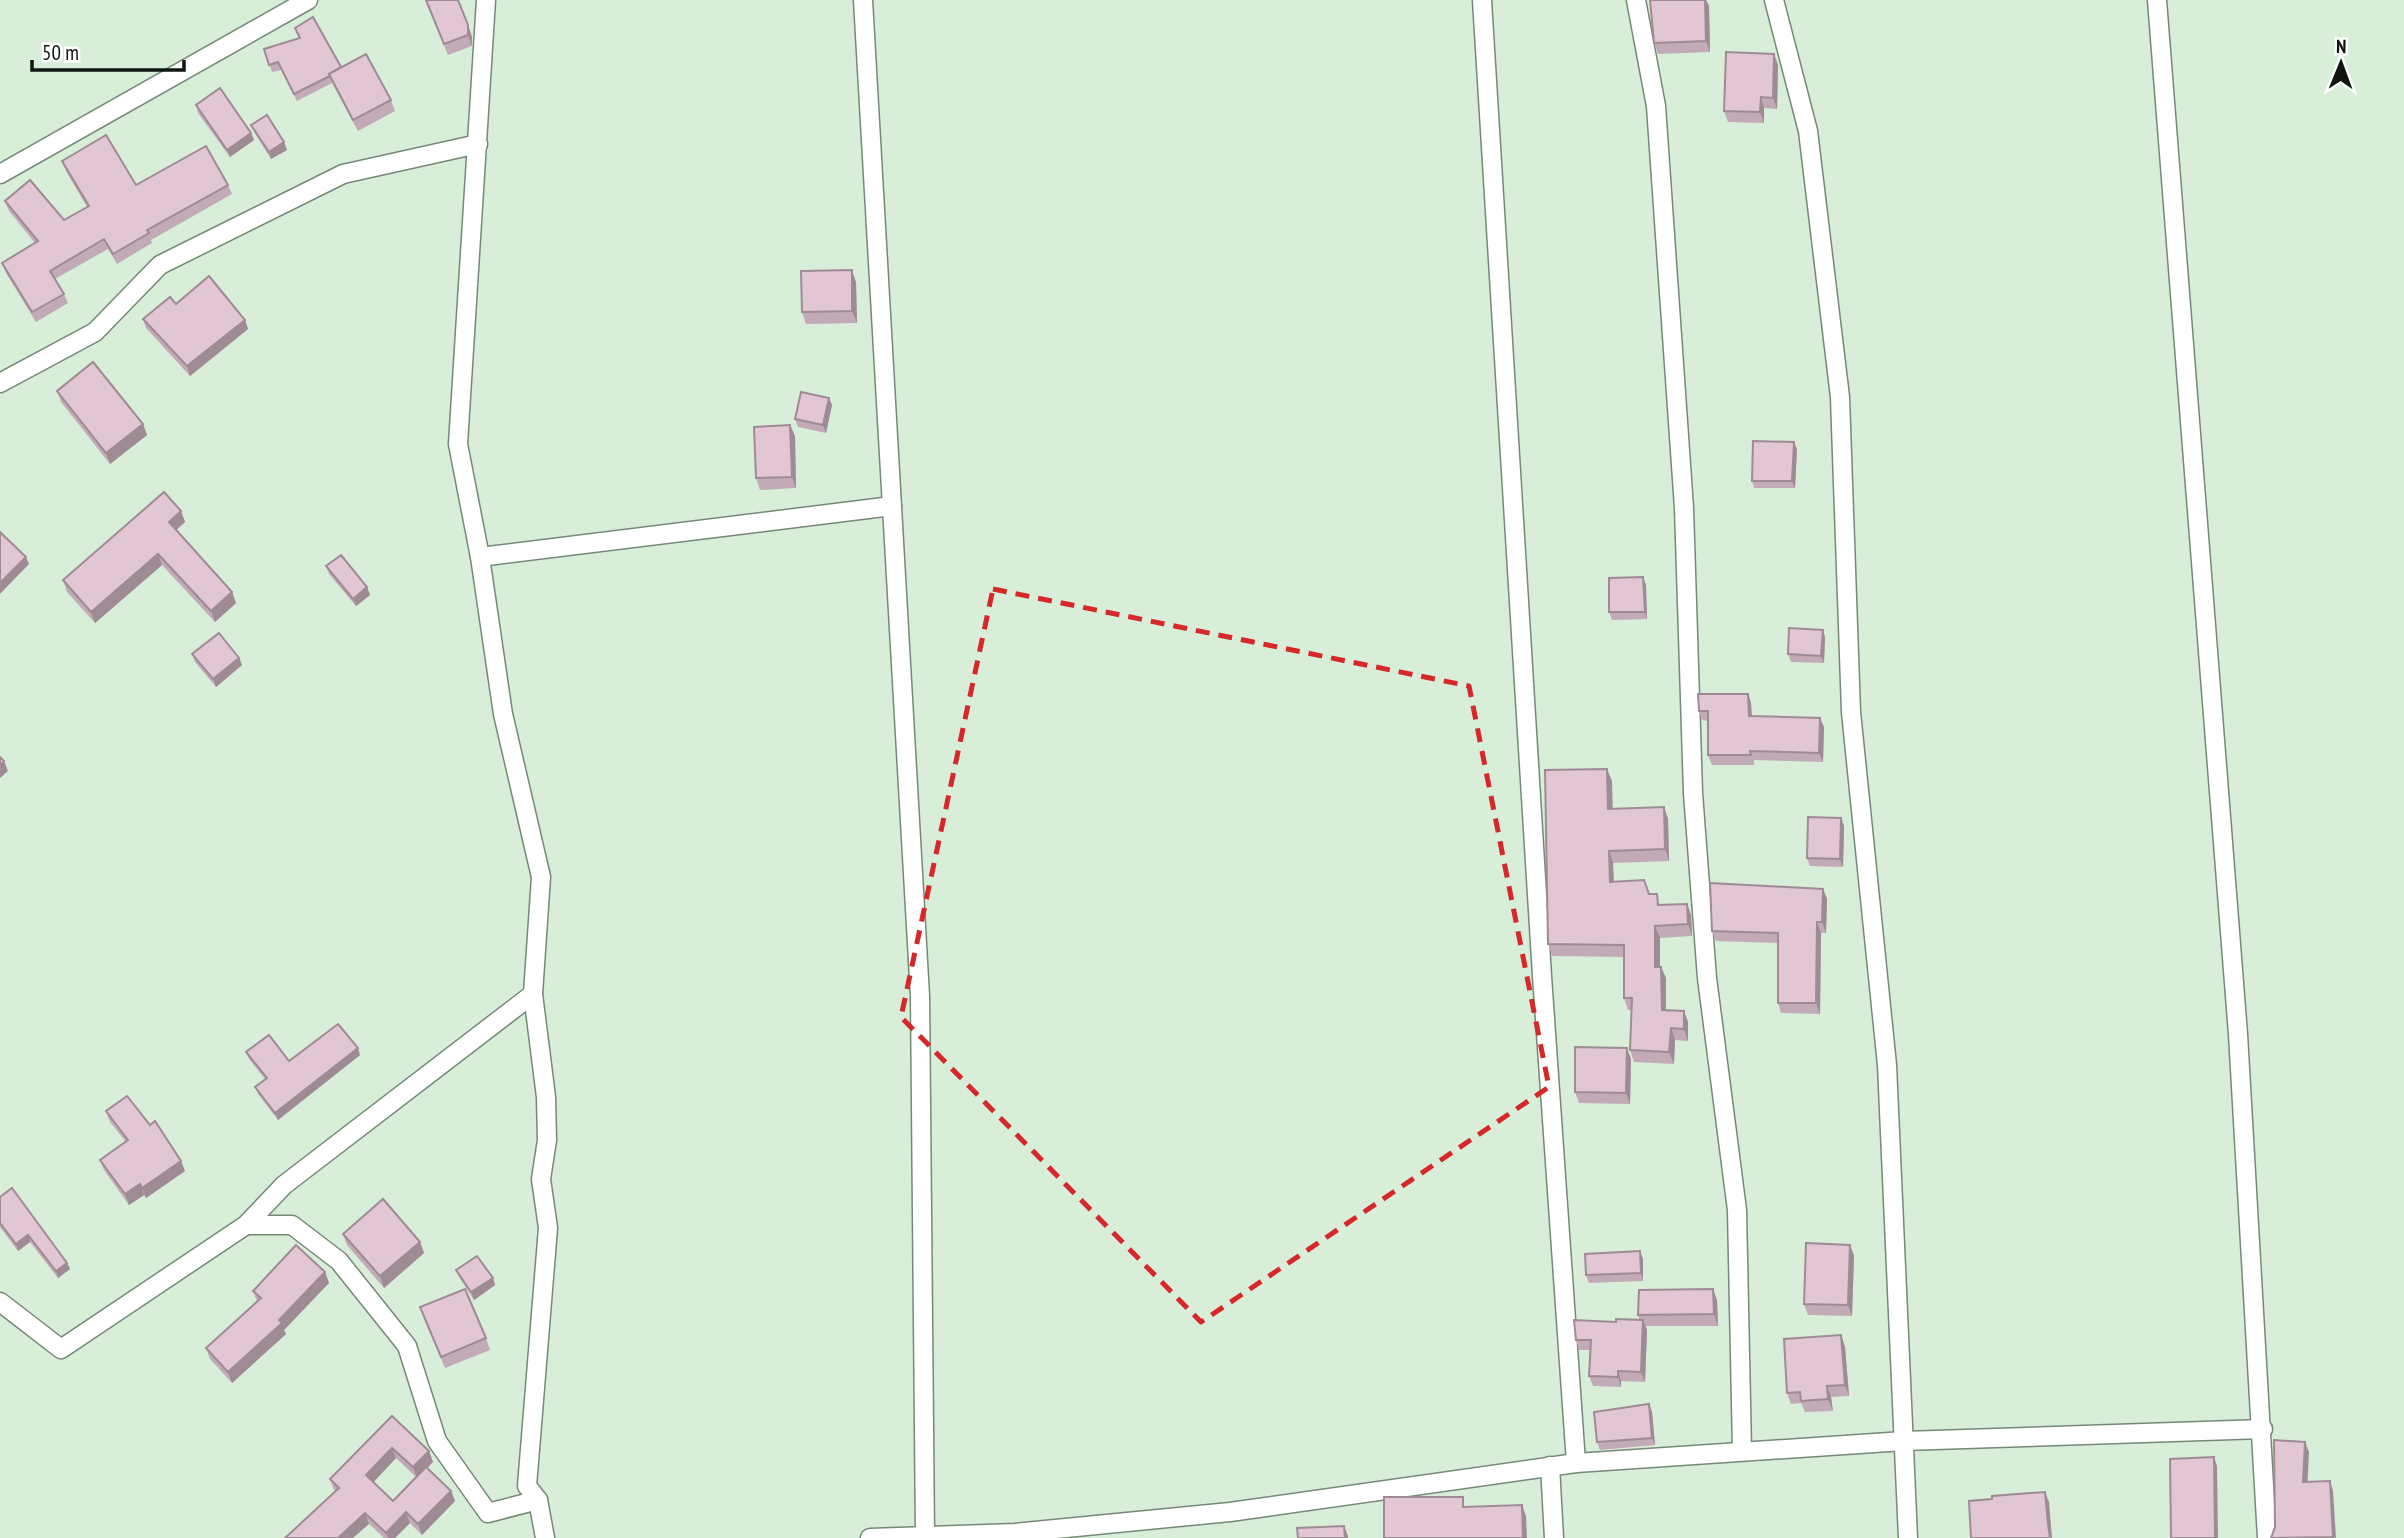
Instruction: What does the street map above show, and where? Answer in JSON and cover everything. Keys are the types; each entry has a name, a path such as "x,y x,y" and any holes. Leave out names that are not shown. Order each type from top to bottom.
{"street":[{"path":"0,174 308,0"},
{"path":"486,0 458,444 480,556 503,714 541,877 533,993 546,1097 547,1140 541,1180 548,1228 527,1486 538,1500 545,1538"},
{"path":"863,0 920,996 925,1536"},
{"path":"1482,0 1576,1463"},
{"path":"1636,0 1656,106 1684,508 1693,793 1707,978 1737,1210 1742,1451"},
{"path":"1774,0 1808,131 1840,397 1851,712 1887,1065 1908,1538"},
{"path":"2157,0 2234,979 2263,1429 2267,1538"},
{"path":"0,383 94,332 160,265 343,174 478,144"},
{"path":"480,556 892,506"},
{"path":"0,1303 61,1349 246,1225 284,1185 533,993"},
{"path":"246,1225 292,1225 339,1261 407,1346 437,1441 488,1513 538,1500"},
{"path":"870,1538 1015,1536 1230,1512 1576,1463 1904,1441 2263,1429"},
{"path":"1550,1466 1554,1538"}],"highlighted area":[{"path":"993,589 1469,686 1549,1087 1201,1322 901,1017"}],"building":[{"path":"426,0 458,0 468,25 468,35 444,44"},
{"path":"1650,0 1705,0 1706,41 1654,43"},
{"path":"313,17 341,67 329,74 330,76 294,94 278,62 269,65 264,49 300,38 295,28"},
{"path":"1726,52 1774,54 1773,98 1761,97 1760,112 1724,111"},
{"path":"366,54 391,100 353,120 329,74"},
{"path":"220,88 251,133 227,150 196,105"},
{"path":"267,115 284,142 269,152 251,125"},
{"path":"106,135 136,185 206,146 228,185 147,230 149,233 113,254 104,239 50,271 64,294 32,312 2,263 38,241 5,201 30,180 64,220 89,206 62,161"},
{"path":"852,270 852,311 802,312 801,271"},
{"path":"209,276 245,320 187,366 143,319 170,297 176,304"},
{"path":"93,362 143,424 106,453 57,391"},
{"path":"801,392 829,398 823,425 795,419"},
{"path":"790,425 792,477 756,478 754,427"},
{"path":"1753,441 1794,442 1792,481 1752,481"},
{"path":"164,492 181,511 169,522 232,592 211,611 158,554 91,612 63,580"},
{"path":"0,532 26,557 0,583"},
{"path":"341,555 367,587 353,599 326,566"},
{"path":"1643,577 1645,612 1609,612 1609,578"},
{"path":"1789,628 1823,630 1821,656 1788,654"},
{"path":"219,633 239,658 213,679 192,654"},
{"path":"1698,694 1748,694 1749,716 1820,718 1819,753 1750,751 1751,755 1708,755 1708,711 1699,711"},
{"path":"1607,769 1608,809 1664,807 1665,849 1609,851 1610,882 1644,880 1649,894 1657,894 1658,905 1687,904 1688,924 1655,926 1655,967 1661,967 1662,1010 1684,1011 1684,1029 1671,1028 1669,1052 1630,1050 1632,998 1624,998 1624,945 1548,944 1545,770"},
{"path":"1808,817 1841,818 1840,859 1807,858"},
{"path":"1710,883 1823,889 1822,922 1817,922 1816,1003 1778,1003 1778,933 1712,931"},
{"path":"338,1024 358,1048 275,1113 255,1087 267,1078 246,1052 269,1035 289,1061"},
{"path":"1575,1047 1627,1048 1626,1093 1575,1092"},
{"path":"127,1096 150,1125 155,1121 181,1161 142,1188 140,1184 125,1194 100,1160 128,1140 106,1111"},
{"path":"12,1188 67,1263 56,1271 28,1235 16,1244 0,1223 0,1197"},
{"path":"383,1199 420,1242 380,1276 343,1234"},
{"path":"1806,1243 1850,1245 1848,1305 1804,1304"},
{"path":"296,1245 325,1272 279,1320 282,1323 228,1372 206,1348 261,1298 253,1291"},
{"path":"1640,1251 1641,1273 1586,1275 1585,1254"},
{"path":"477,1256 493,1278 471,1292 456,1270"},
{"path":"465,1289 486,1338 441,1357 420,1307"},
{"path":"1713,1289 1714,1314 1638,1315 1639,1290"},
{"path":"1616,1319 1643,1320 1641,1372 1618,1371 1618,1377 1589,1376 1591,1340 1576,1340 1574,1320 1616,1322"},
{"path":"1841,1335 1845,1385 1827,1386 1828,1399 1801,1401 1800,1392 1787,1393 1784,1339"},
{"path":"1649,1404 1652,1438 1597,1442 1594,1412"},
{"path":"392,1416 429,1451 413,1467 392,1448 366,1475 393,1501 426,1467 451,1491 418,1524 406,1512 386,1533 365,1513 338,1538 285,1538 339,1488 330,1479"},
{"path":"2274,1440 2305,1442 2303,1482 2330,1481 2333,1537 2271,1538 2275,1527"},
{"path":"2214,1457 2215,1538 2171,1538 2170,1459"},
{"path":"2045,1492 2050,1538 1971,1538 1969,1501 1992,1499 1992,1496"},
{"path":"1384,1497 1463,1497 1463,1507 1522,1505 1523,1538 1384,1538"},
{"path":"1344,1526 1345,1538 1298,1538 1297,1528"}]}
